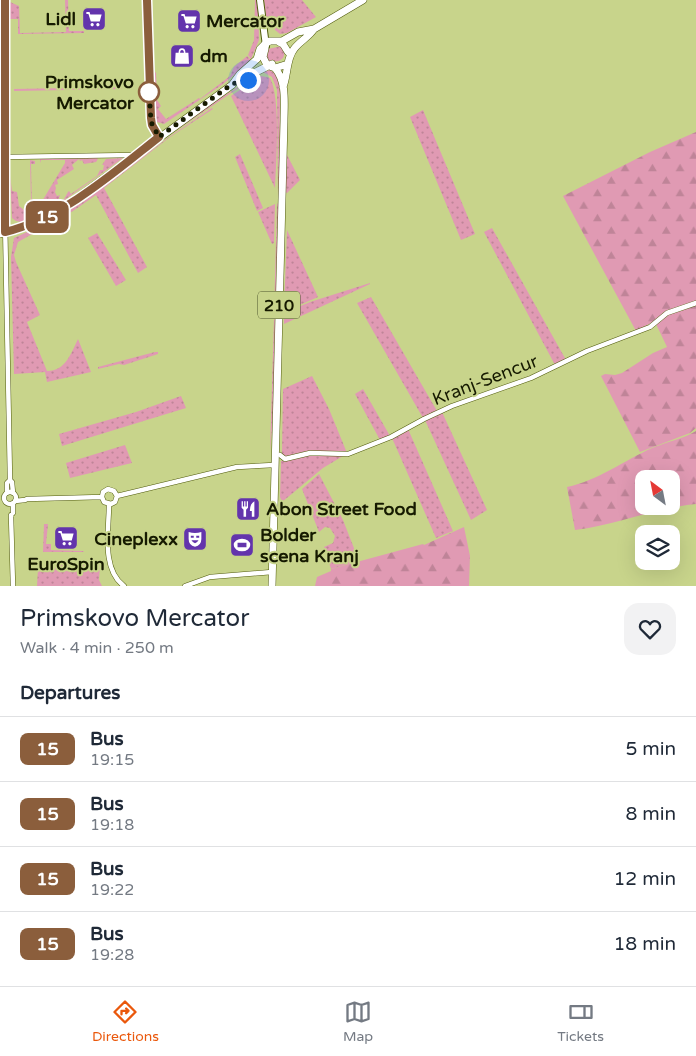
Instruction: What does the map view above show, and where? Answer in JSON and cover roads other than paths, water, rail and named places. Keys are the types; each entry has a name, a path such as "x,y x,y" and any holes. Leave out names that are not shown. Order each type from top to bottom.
{"main road":[{"path":"260,0 263,22 270,34 288,52"},
{"path":"264,46 310,35 314,29 362,0"},
{"path":"2,233 30,225 85,194 159,137 236,82 263,57 264,46 261,27 263,22"},
{"path":"236,82 259,70 285,64 304,35"},
{"path":"285,64 290,48 304,35"},
{"path":"236,82 257,59 264,46"},
{"path":"263,57 272,67"},
{"name":"210","path":"272,586 285,64"},
{"path":"236,82 272,67"},
{"name":"210","path":"272,67 284,84"}],"street":[{"path":"4,0 5,157 2,233 10,480 12,482 14,498 13,513 11,515 12,586"},
{"path":"146,0 151,118 152,125 159,137"},
{"path":"5,157 136,155"},
{"name":"Kranj-Sencur","path":"280,455 285,459 310,453 348,454 391,437 452,406 530,378 587,352 650,327 667,313 696,302"},
{"path":"117,496 237,467 274,465"},
{"path":"10,480 4,498 11,515"},
{"path":"108,489 114,490 117,496 115,502 110,504 104,502 102,497 103,492 108,489"},
{"path":"4,498 25,500 27,498 102,497"},
{"path":"4,498 14,498"},
{"path":"110,504 109,564 116,580 124,586"},
{"path":"185,586 210,577 272,572"}],"place":[{"name":"Lidl","path":"94,19"},
{"name":"Mercator","path":"189,21"},
{"name":"dm","path":"182,56"},
{"name":"Primskovo Mercator","path":"149,92"},
{"name":"Abon Street Food","path":"248,509"},
{"name":"EuroSpin","path":"66,538"},
{"name":"Cineplexx","path":"195,539"},
{"name":"Bolder scena Kranj","path":"242,545"}]}
